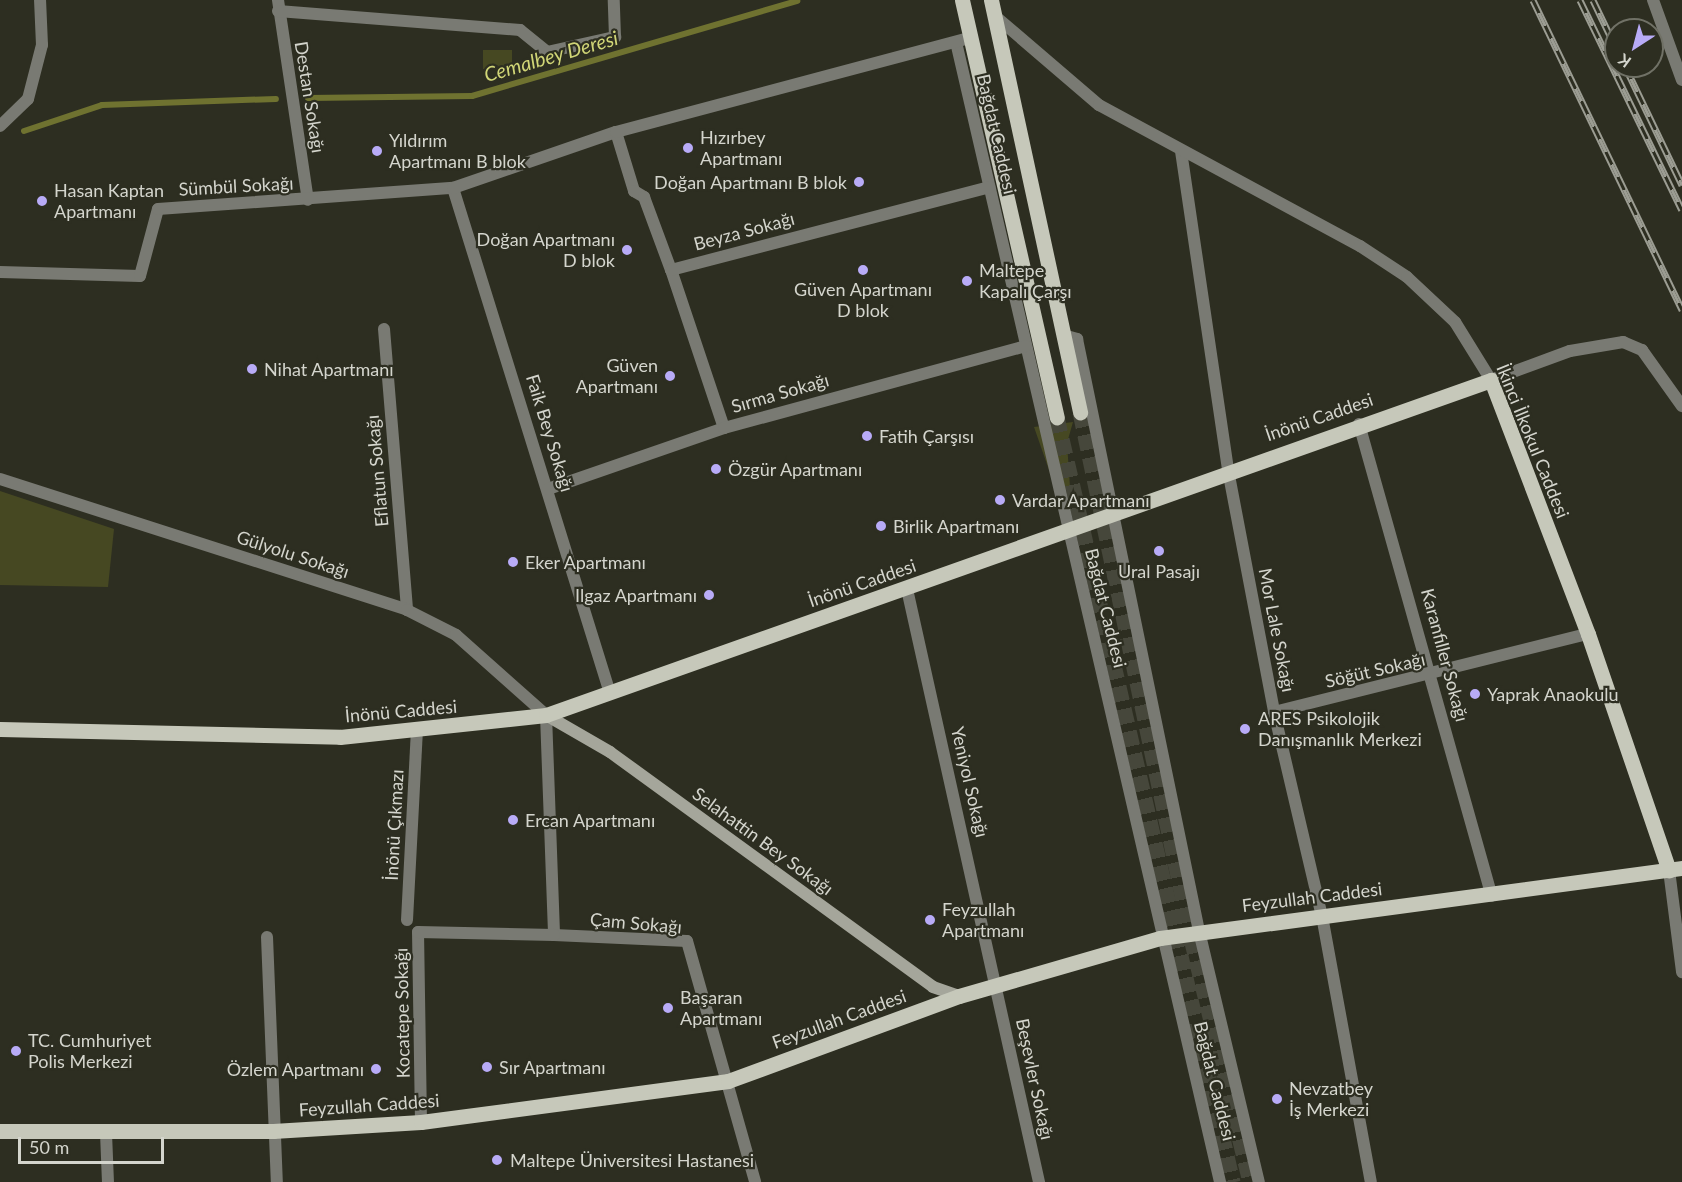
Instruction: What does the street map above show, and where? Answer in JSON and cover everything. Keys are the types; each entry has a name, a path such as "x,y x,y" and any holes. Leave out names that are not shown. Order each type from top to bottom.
{"main road":[{"name":"Bağdat Caddesi","path":"962,0 963,40 1057,417"},
{"name":"Bağdat Caddesi","path":"991,0 1080,412"},
{"name":"İnönü Caddesi","path":"0,729 339,736 417,732 546,715 609,690 907,589 1359,423 1491,380"},
{"name":"İkinci İlkokul Caddesi","path":"1491,380 1676,869"},
{"name":"Selahattin Bey Sokağı","path":"546,715 610,752 933,987 958,996"},
{"name":"Feyzullah Caddesi","path":"0,1131 106,1133 273,1131 421,1122 728,1081 958,996 1160,938 1198,931 1492,896 1676,869"}],"street":[{"path":"0,126 27,99 42,45 40,0"},
{"path":"278,5 520,30 547,52 615,38 619,28 614,0"},
{"path":"1653,0 1682,80"},
{"name":"Destan Sokağı","path":"278,5 308,201"},
{"name":"İkinci İlkokul Caddesi","path":"994,16 1099,105 1360,246 1407,277 1455,322 1491,380"},
{"name":"Sümbül Sokağı","path":"0,272 140,276 158,209 308,201 453,188 616,132 963,40"},
{"name":"Bağdat Caddesi","path":"963,40 989,187 1160,938 1220,1182"},
{"path":"616,132 634,191 644,197 671,270 723,428"},
{"name":"Mor Lale Sokağı","path":"1181,151 1228,470 1274,712 1323,916 1371,1182"},
{"name":"Beyza Sokağı","path":"671,270 989,187"},
{"name":"Faik Bey Sokağı","path":"453,188 609,690"},
{"name":"Eflatun Sokağı","path":"384,329 407,610"},
{"name":"Bağdat Caddesi","path":"1063,335 1077,339 1198,931 1259,1182"},
{"name":"İnönü Caddesi","path":"1491,380 1570,351 1623,342 1642,350 1682,406"},
{"name":"Sırma Sokağı","path":"548,489 723,428 1025,346"},
{"name":"Karanfiller Sokağı","path":"1359,423 1432,675 1492,896"},
{"name":"Gülyolu Sokağı","path":"0,479 407,610 456,635 546,715"},
{"name":"Yeniyol Sokağı","path":"907,589 995,984"},
{"name":"Söğüt Sokağı","path":"1274,712 1432,675 1588,634"},
{"path":"546,715 555,935"},
{"name":"İnönü Çıkmazı","path":"407,920 417,732"},
{"name":"İkinci İlkokul Caddesi","path":"1676,869 1682,972"},
{"name":"Kocatepe Sokağı","path":"421,1122 418,932 555,935"},
{"name":"Çam Sokağı","path":"555,935 687,941 755,1182"},
{"path":"267,937 273,1131 277,1182"},
{"name":"Beşevler Sokağı","path":"995,984 1039,1182"},
{"path":"106,1133 108,1182"}],"green space":[{"path":"483,50 512,50 512,69 483,69"},
{"path":"1073,422 1067,443 1070,487 1058,496 1034,427"},
{"path":"0,491 114,529 108,587 0,585"}],"waterway":[{"name":"Cemalbey Deresi","path":"308,98 472,96 797,1"},
{"name":"Cemalbey Deresi","path":"24,131 102,105 276,99"}],"tunnel":[{"path":"1080,412 1191,938 1250,1182"},
{"path":"1057,417 1233,1182"}],"railway":[{"path":"1533,0 1682,310"},
{"path":"1580,0 1682,210"},
{"path":"1593,0 1604,23"},
{"path":"1631,78 1682,185"}],"place":[{"name":"Hızırbey Apartmanı","path":"688,148"},
{"name":"Yıldırım Apartmanı B blok","path":"377,151"},
{"name":"Doğan Apartmanı B blok","path":"859,182"},
{"name":"Hasan Kaptan Apartmanı","path":"42,201"},
{"name":"Doğan Apartmanı D blok","path":"627,250"},
{"name":"Güven Apartmanı D blok","path":"863,270"},
{"name":"Maltepe Kapalı Çarşı","path":"967,281"},
{"name":"Nihat Apartmanı","path":"252,369"},
{"name":"Güven Apartmanı","path":"670,376"},
{"name":"Fatih Çarşısı","path":"867,436"},
{"name":"Özgür Apartmanı","path":"716,469"},
{"name":"Vardar Apartmanı","path":"1000,500"},
{"name":"Birlik Apartmanı","path":"881,526"},
{"name":"Ural Pasajı","path":"1159,551"},
{"name":"Eker Apartmanı","path":"513,562"},
{"name":"Ilgaz Apartmanı","path":"709,595"},
{"name":"Yaprak Anaokulu","path":"1475,694"},
{"name":"ARES Psikolojik Danışmanlık Merkezi","path":"1245,729"},
{"name":"Ercan Apartmanı","path":"513,820"},
{"name":"Feyzullah Apartmanı","path":"930,920"},
{"name":"Başaran Apartmanı","path":"668,1008"},
{"name":"TC. Cumhuriyet Polis Merkezi","path":"16,1051"},
{"name":"Sır Apartmanı","path":"487,1067"},
{"name":"Özlem Apartmanı","path":"376,1069"},
{"name":"Nevzatbey İş Merkezi","path":"1277,1099"},
{"name":"Maltepe Üniversitesi Hastanesi","path":"497,1160"}]}
